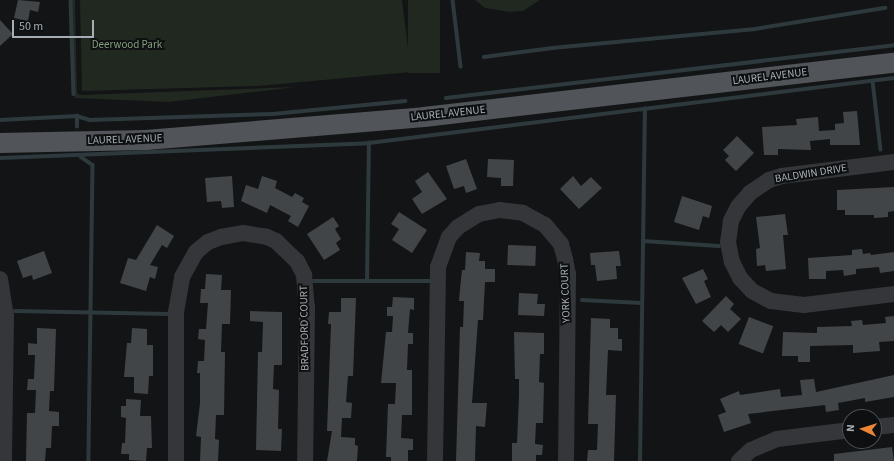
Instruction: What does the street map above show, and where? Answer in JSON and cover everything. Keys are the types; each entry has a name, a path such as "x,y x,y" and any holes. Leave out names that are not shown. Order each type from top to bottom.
{"main road":[{"name":"LAUREL AVENUE","path":"0,144 146,140 424,117 894,63"}],"street":[{"name":"BALDWIN DRIVE","path":"894,162 769,180 758,186 738,207 731,221 728,242 732,262 740,278 752,291 771,301 804,305 894,294"},
{"name":"YORK COURT","path":"435,461 438,266 449,237 458,227 479,214 500,210 523,213 545,225 561,244 566,259 568,274 566,461"},
{"name":"BRADFORD COURT","path":"176,461 176,312 182,277 196,252 208,242 221,237 243,233 267,236 276,241 296,261 304,275 307,307 305,461"},
{"path":"0,279 6,315 4,461"},
{"path":"882,426 894,425"},
{"path":"739,461 751,450 777,439 842,431"}],"green space":[{"path":"72,0 75,0 77,93 80,95 296,87 168,102 75,98"},
{"name":"Deerwood Park","path":"80,0 402,0 411,72 258,86 82,91"},
{"path":"408,0 440,0 440,73 408,73"},
{"path":"475,0 540,0 523,11 510,12 485,8"}],"building":[{"path":"18,0 40,2 38,12 30,10 28,21 14,18"},
{"path":"0,20 13,34 0,46"},
{"path":"857,111 860,145 830,145 830,139 810,141 811,150 778,149 778,155 764,155 762,127 797,125 796,119 818,117 819,131 835,130 835,124 844,123 843,112"},
{"path":"737,136 754,153 736,171 725,160 729,156 723,150"},
{"path":"466,159 477,189 466,193 464,186 454,189 446,166"},
{"path":"488,159 514,160 513,186 501,186 501,178 487,177"},
{"path":"428,172 447,199 422,214 412,199 422,192 415,181"},
{"path":"232,176 234,207 222,208 221,201 207,202 205,178"},
{"path":"262,176 277,181 275,188 292,197 295,193 304,198 302,202 309,206 298,227 288,221 291,216 270,205 267,213 241,201 246,185 258,189"},
{"path":"573,176 581,186 591,177 602,188 579,209 560,189"},
{"path":"894,187 894,211 888,212 888,217 874,218 874,215 845,215 845,210 837,210 837,190"},
{"path":"682,196 712,206 709,218 703,216 699,230 674,222"},
{"path":"399,212 427,230 412,253 392,240 399,229 391,224"},
{"path":"785,214 788,235 783,235 786,269 766,271 765,265 757,266 756,249 760,248 756,217"},
{"path":"333,217 339,226 335,229 341,239 336,243 340,250 324,260 307,234"},
{"path":"157,225 174,236 167,248 162,245 150,265 158,267 155,279 150,277 146,291 120,283 128,258 136,260"},
{"path":"508,245 536,246 535,266 507,265"},
{"path":"862,249 863,254 870,253 871,255 894,252 894,271 880,273 879,267 856,269 856,274 844,276 843,270 826,271 826,279 809,279 808,258 852,255 852,250"},
{"path":"44,251 52,273 33,280 32,275 23,278 17,261"},
{"path":"619,251 621,266 616,266 617,279 597,281 595,265 591,265 590,253"},
{"path":"466,252 480,253 479,261 485,261 485,269 495,269 495,282 485,282 483,320 478,320 472,403 487,403 485,427 476,426 475,461 456,461 460,327 463,327 464,301 459,301 462,270 465,270"},
{"path":"703,269 708,279 704,281 711,297 696,304 682,278"},
{"path":"206,274 222,275 221,290 231,290 230,324 222,324 221,352 225,352 224,415 216,415 215,439 219,440 218,461 200,461 201,437 196,436 200,403 200,373 197,373 198,361 204,361 205,340 198,339 199,329 206,329 208,303 200,303 201,289 205,289"},
{"path":"519,293 538,294 537,304 545,304 544,316 518,315"},
{"path":"726,296 734,304 730,309 741,319 728,332 721,325 714,332 702,321"},
{"path":"393,297 414,298 414,310 410,309 408,333 413,333 413,344 408,344 407,370 412,370 412,415 402,415 401,438 413,439 413,450 408,450 408,461 391,461 391,457 386,457 388,404 395,404 396,383 381,383 386,332 392,332 393,316 387,316 387,307 392,307"},
{"path":"341,298 356,298 353,376 348,376 346,402 352,403 351,418 342,418 341,437 355,438 355,445 358,446 357,461 327,461 332,431 327,431 331,324 328,324 329,312 341,312"},
{"path":"250,311 282,312 282,365 274,365 273,389 279,390 278,429 282,429 281,451 256,450 258,352 262,352 263,322 250,321"},
{"path":"894,316 894,341 879,342 880,351 853,353 853,345 810,346 810,362 798,362 798,356 782,356 783,332 817,333 817,327 852,326 851,321 862,320 863,325 886,323 885,317"},
{"path":"749,317 773,326 763,353 739,344"},
{"path":"591,318 610,319 610,328 618,328 618,339 622,339 622,351 608,350 606,395 616,395 614,461 587,461 588,450 597,450 598,424 588,424"},
{"path":"37,328 56,329 54,391 50,391 49,411 59,412 59,426 52,426 51,448 46,448 45,461 26,461 27,413 35,413 36,390 27,390 28,379 34,379 35,355 28,355 28,343 37,344"},
{"path":"132,328 147,329 147,345 153,345 153,376 149,376 148,394 134,393 134,377 124,377 127,343 131,343"},
{"path":"514,332 544,333 544,354 540,354 539,382 544,383 543,423 536,423 535,444 543,445 542,455 536,455 536,461 512,461 512,443 517,443 519,395 519,379 515,379"},
{"path":"894,375 894,397 865,402 865,398 838,403 839,410 826,412 825,405 748,414 751,423 724,432 718,415 726,412 720,399 739,391 740,395 780,389 781,397 802,395 800,380 814,379 816,392"},
{"path":"126,399 141,400 140,416 151,416 152,448 147,448 146,461 129,460 129,454 121,454 122,443 125,443 126,418 121,417 121,406 126,406"},
{"path":"892,447 894,461 834,461 834,454"}],"waterway":[{"path":"71,0 74,94"},
{"path":"453,0 461,67"},
{"path":"484,57 552,48 755,29 885,8"},
{"path":"446,98 894,45"},
{"path":"0,158 369,143 894,78"},
{"path":"873,81 881,150"},
{"path":"0,120 77,116 90,120 273,114 405,101"},
{"path":"640,461 645,109"},
{"path":"77,116 77,127"},
{"path":"367,281 369,143"},
{"path":"81,157 93,165 89,461"},
{"path":"643,241 719,246"},
{"path":"313,281 429,281"},
{"path":"582,300 642,303"},
{"path":"15,311 169,314"}]}
